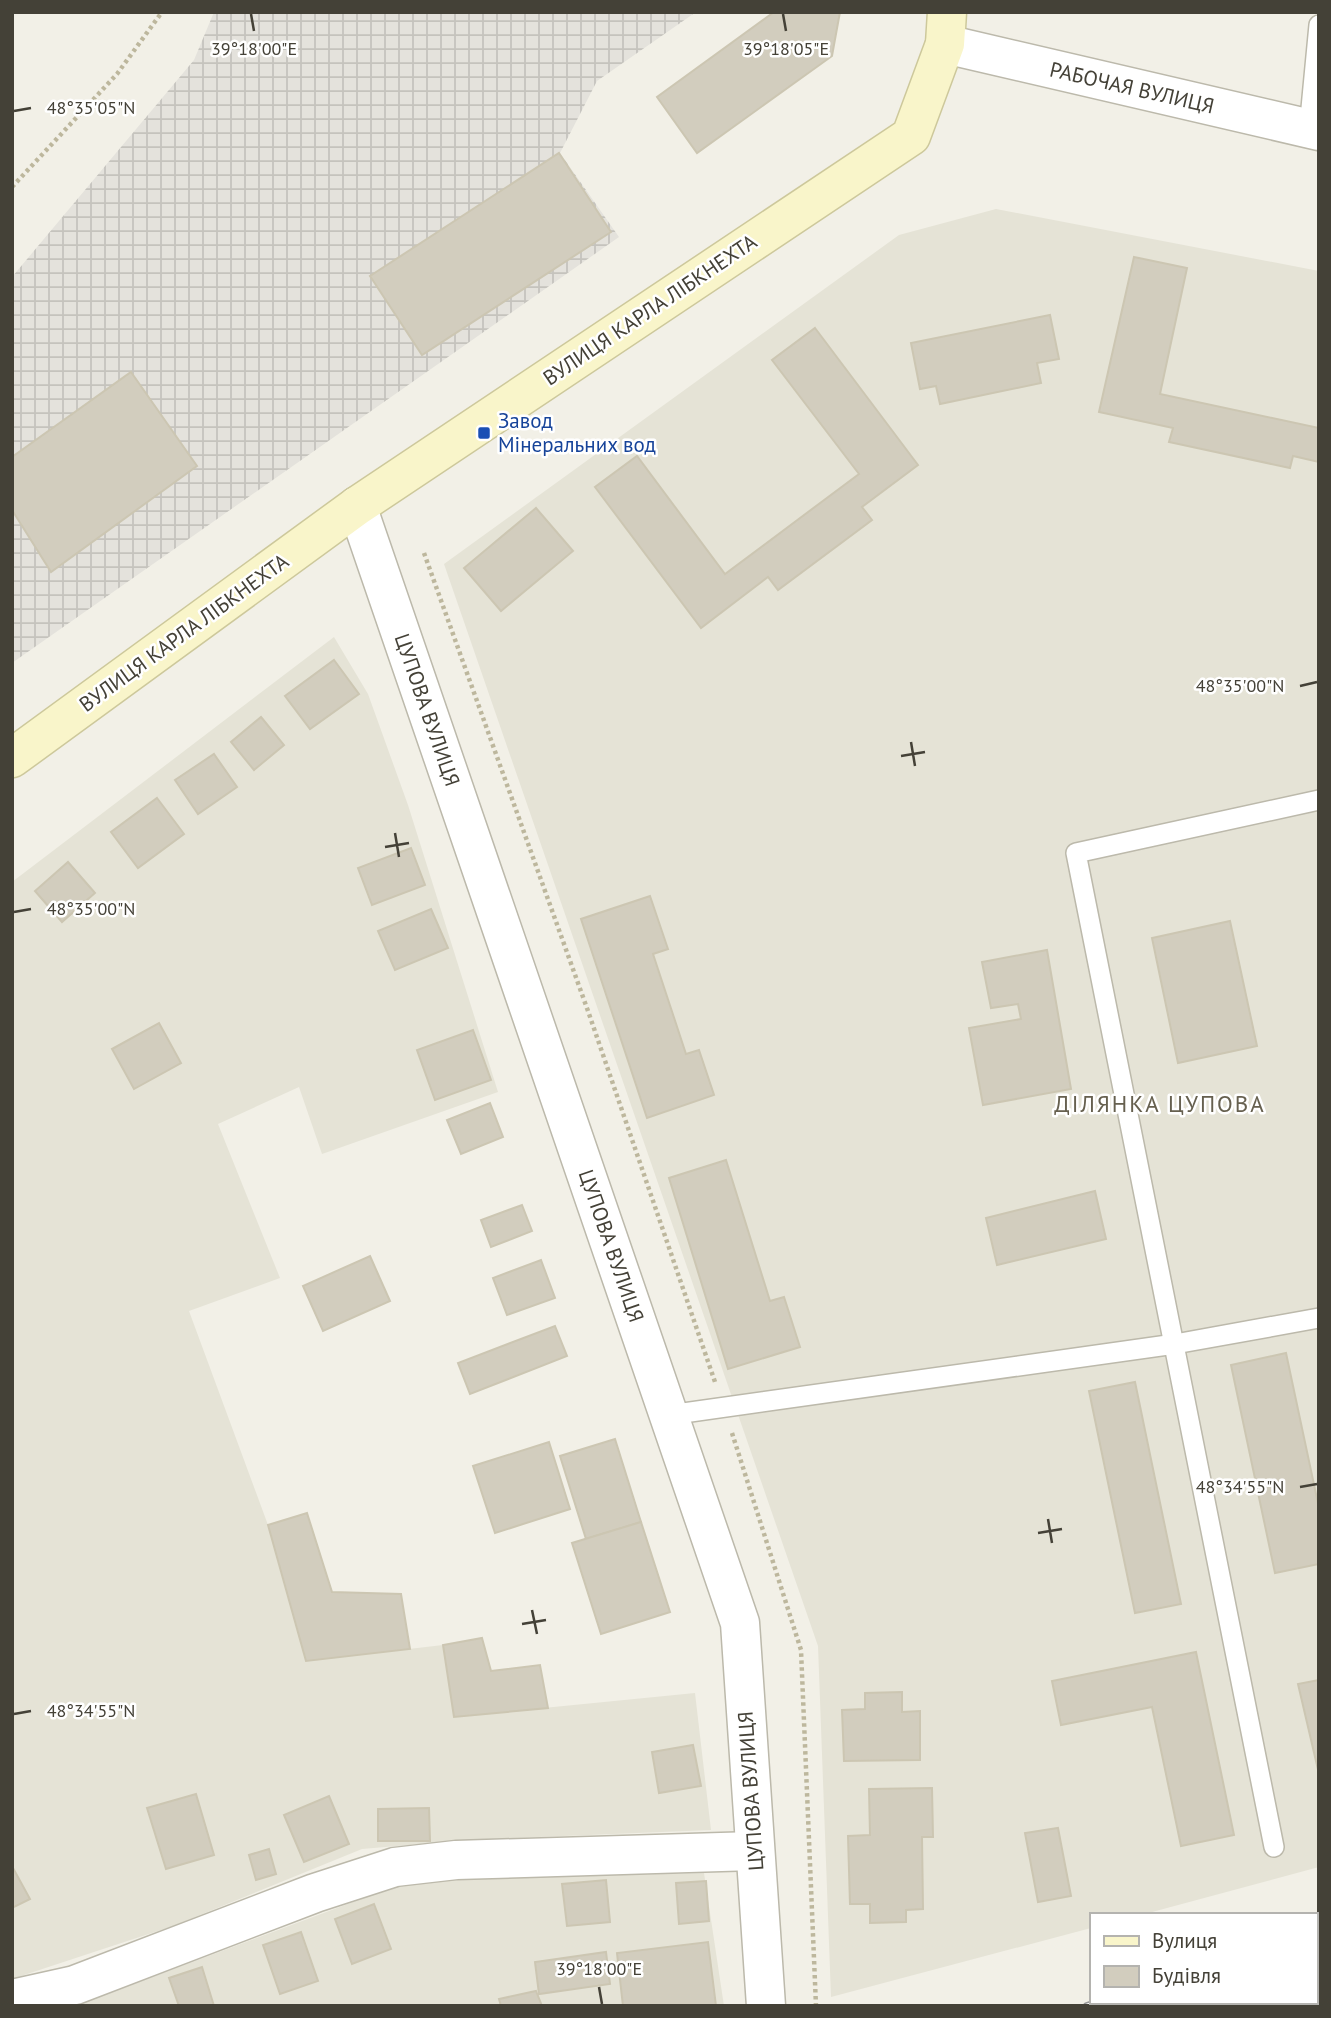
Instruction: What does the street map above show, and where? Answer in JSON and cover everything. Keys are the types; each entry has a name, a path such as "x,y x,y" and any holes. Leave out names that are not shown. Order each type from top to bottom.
{"street":[{"name":"РАБОЧАЯ ВУЛИЦЯ","path":"946,28 1314,130"},
{"name":"ВУЛИЦЯ КАРЛА ЛІБКНЕХТА","path":"12,758 357,506 911,136 946,28"},
{"name":"ЦУПОВА ВУЛИЦЯ","path":"357,506 740,1623 766,2006"},
{"path":"12,1999 75,1985 315,1893 395,1867 482,1859 754,1851"}],"lane":[{"path":"1314,130 1319,26"},
{"path":"1274,1847 1076,853 1319,800"},
{"path":"669,1415 1175,1344 1319,1318"}],"path":[{"path":"12,187 117,74 162,12"},
{"path":"424,553 588,1011 723,1406 802,1650 816,2006"}],"shaded area":[{"path":"214,12 696,12 597,81 560,153 619,237 12,663 12,277 194,60"},
{"path":"996,209 1319,271 1319,1867 1148,1913 1090,1913 1090,1928 831,1997 818,1646 444,564 899,235"},
{"path":"334,637 368,694 408,805 498,1092 322,1154 299,1087 218,1124 280,1278 189,1311 268,1525 306,1661 443,1645 454,1717 695,1693 711,1830 467,1840 362,1849 173,1926 12,1979 12,882"},
{"path":"704,1873 724,2006 75,2006 412,1880"}],"building":[{"path":"774,12 840,12 832,56 697,153 657,97"},
{"path":"559,153 611,232 422,355 370,276"},
{"path":"1134,257 1187,268 1160,394 1319,428 1319,462 1293,456 1290,468 1169,442 1173,428 1099,412"},
{"path":"1050,315 1059,359 1037,363 1041,383 940,404 936,386 920,389 911,343"},
{"path":"815,328 918,465 862,507 872,520 778,590 768,577 701,628 595,487 637,456 725,574 859,474 772,360"},
{"path":"131,372 197,466 51,572 12,510 12,457"},
{"path":"536,508 573,551 501,611 464,568"},
{"path":"334,660 359,694 310,729 285,696"},
{"path":"261,717 284,745 254,770 231,742"},
{"path":"214,754 237,787 198,814 175,780"},
{"path":"157,798 184,834 138,868 111,832"},
{"path":"411,848 425,885 372,905 358,868"},
{"path":"68,862 95,893 62,922 35,891"},
{"path":"650,896 668,949 653,954 686,1054 699,1050 714,1095 647,1118 581,919"},
{"path":"431,909 448,948 395,970 378,931"},
{"path":"1230,921 1257,1046 1178,1063 1152,938"},
{"path":"1047,950 1071,1089 983,1105 969,1028 1021,1019 1018,1004 991,1008 982,962"},
{"path":"159,1023 181,1063 134,1089 112,1049"},
{"path":"473,1030 491,1080 435,1100 417,1050"},
{"path":"490,1103 503,1137 461,1154 447,1120"},
{"path":"726,1160 770,1301 784,1297 800,1347 728,1369 669,1178"},
{"path":"1095,1191 1106,1239 997,1265 986,1218"},
{"path":"522,1205 532,1231 491,1247 481,1220"},
{"path":"370,1256 390,1301 323,1331 303,1286"},
{"path":"541,1260 555,1298 507,1315 493,1278"},
{"path":"555,1326 567,1356 470,1394 458,1363"},
{"path":"1286,1353 1319,1508 1319,1564 1275,1573 1231,1365"},
{"path":"1135,1382 1181,1604 1135,1613 1089,1391"},
{"path":"615,1439 641,1522 586,1539 560,1456"},
{"path":"549,1442 570,1509 495,1533 473,1466"},
{"path":"307,1513 332,1592 401,1594 410,1649 306,1661 268,1525"},
{"path":"641,1522 670,1612 601,1634 572,1543"},
{"path":"482,1638 491,1671 540,1665 548,1708 454,1717 443,1645"},
{"path":"1196,1652 1234,1835 1181,1846 1152,1707 1061,1725 1052,1681"},
{"path":"1319,1680 1319,1774 1298,1684"},
{"path":"902,1692 902,1712 920,1711 920,1760 844,1761 842,1710 865,1709 865,1693"},
{"path":"693,1745 701,1786 659,1793 652,1752"},
{"path":"932,1788 933,1837 922,1837 923,1909 906,1910 906,1922 870,1923 870,1904 850,1904 848,1836 870,1835 869,1789"},
{"path":"196,1794 214,1855 166,1869 147,1808"},
{"path":"329,1796 349,1844 304,1862 284,1815"},
{"path":"429,1808 430,1841 378,1841 378,1809"},
{"path":"1058,1828 1071,1896 1038,1902 1025,1833"},
{"path":"269,1849 276,1874 256,1880 249,1855"},
{"path":"12,1869 30,1899 12,1908"},
{"path":"606,1880 610,1922 567,1926 562,1884"},
{"path":"706,1881 709,1921 679,1924 676,1883"},
{"path":"374,1904 391,1949 352,1964 335,1919"},
{"path":"301,1932 318,1981 280,1994 263,1945"},
{"path":"708,1942 716,2006 623,2006 617,1953"},
{"path":"606,1952 610,1984 539,1994 535,1962"},
{"path":"202,1967 214,2006 179,2006 169,1978"},
{"path":"536,1991 542,2006 501,2006 499,1999"}],"railway":[{"path":"1087,2006 1093,2004"},
{"path":"1200,2006 1207,2004"}],"place":[{"name":"Завод Мінеральних вод","path":"484,433"}],"district":[{"name":"ДІЛЯНКА ЦУПОВА","path":"1160,1104"}]}
